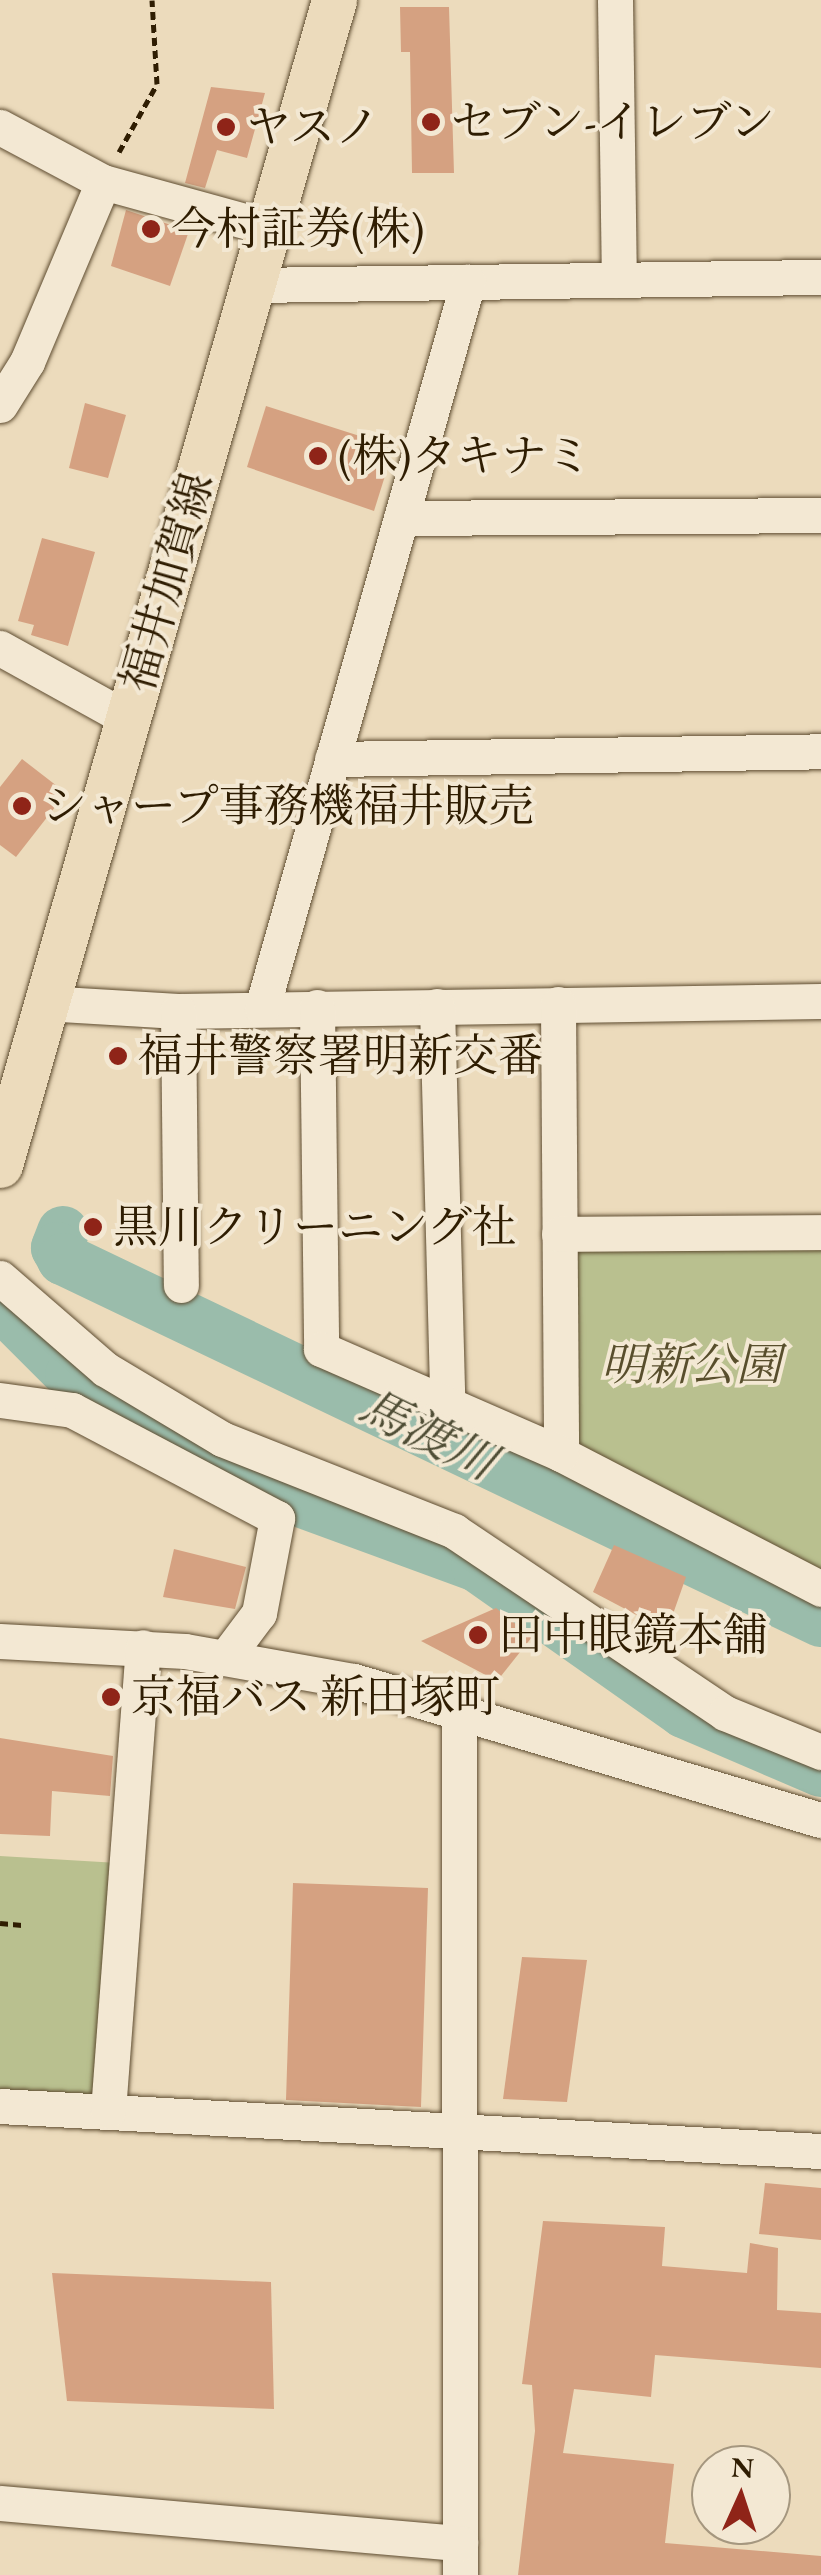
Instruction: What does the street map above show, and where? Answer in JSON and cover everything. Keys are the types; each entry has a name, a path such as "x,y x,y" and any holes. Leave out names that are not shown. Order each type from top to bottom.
{"main road":[{"name":"福井加賀線","path":"1,1156 334,0"}],"street":[{"path":"615,0 619,280"},
{"path":"0,127 103,182 270,228"},
{"path":"0,405 26,362 103,182"},
{"path":"252,284 821,277"},
{"path":"262,1008 468,282"},
{"path":"401,518 821,516"},
{"path":"0,648 128,719"},
{"path":"332,759 821,751"},
{"path":"48,992 178,1011 821,1001"},
{"path":"558,1004 561,1454"},
{"path":"437,1006 446,1397"},
{"path":"318,1007 321,1349 446,1397 821,1589"},
{"path":"178,1011 181,1285"},
{"path":"559,1234 821,1232"},
{"path":"0,1278 105,1369 222,1439 454,1531 726,1713 821,1752"},
{"path":"0,1400 72,1410 277,1518 259,1613 226,1657"},
{"path":"0,1642 143,1647 226,1657 458,1709 821,1820"},
{"path":"108,2111 143,1647"},
{"path":"0,2503 460,2559 464,2127 458,1709"},
{"path":"0,2106 464,2127 821,2151"}],"path":[{"path":"103,182 157,84 152,0"},
{"path":"0,1923 25,1925"}],"green space":[{"name":"明新公園","path":"821,1232 821,1589 561,1454 559,1234"},
{"path":"0,1856 118,1863 98,2098 0,2089"}],"building":[{"path":"400,7 449,7 454,173 412,173 410,52 401,52"},
{"path":"211,87 265,93 247,158 217,150 205,188 185,183"},
{"path":"126,210 189,231 170,286 111,266"},
{"path":"85,403 126,415 108,478 69,468"},
{"path":"266,406 394,447 374,511 247,467"},
{"path":"42,538 95,552 68,646 31,635 34,625 18,621"},
{"path":"22,759 66,793 16,857 0,845 0,787"},
{"path":"614,1545 686,1577 667,1631 593,1592"},
{"path":"174,1549 246,1567 235,1609 163,1597"},
{"path":"496,1608 532,1637 497,1681 421,1641"},
{"path":"0,1738 113,1756 110,1796 52,1791 50,1836 0,1834"},
{"path":"293,1883 428,1888 421,2107 286,2100"},
{"path":"522,1957 587,1960 567,2102 503,2099"},
{"path":"765,2183 821,2188 821,2240 759,2234"},
{"path":"543,2221 665,2227 662,2266 747,2273 750,2243 778,2248 777,2310 821,2313 821,2368 655,2355 651,2397 574,2389 563,2453 674,2464 665,2543 821,2556 821,2575 518,2575 535,2431 532,2385 522,2384"},
{"path":"52,2273 271,2282 274,2409 67,2401"}],"waterway":[{"name":"馬渡川","path":"63,1232 57,1248 63,1259 821,1621"},
{"path":"3,1307 71,1375 234,1477 477,1566 684,1712 821,1771"}],"place":[{"name":"セブン-イレブン","path":"431,122"},
{"name":"ヤスノ","path":"226,127"},
{"name":"今村証券(株)","path":"151,229"},
{"name":"(株)タキナミ","path":"318,456"},
{"name":"シャープ事務機福井販売","path":"22,806"},
{"name":"福井警察署明新交番","path":"118,1056"},
{"name":"黒川クリーニング社","path":"93,1227"},
{"name":"田中眼鏡本舗","path":"478,1635"},
{"name":"京福バス 新田塚町","path":"111,1697"}]}
